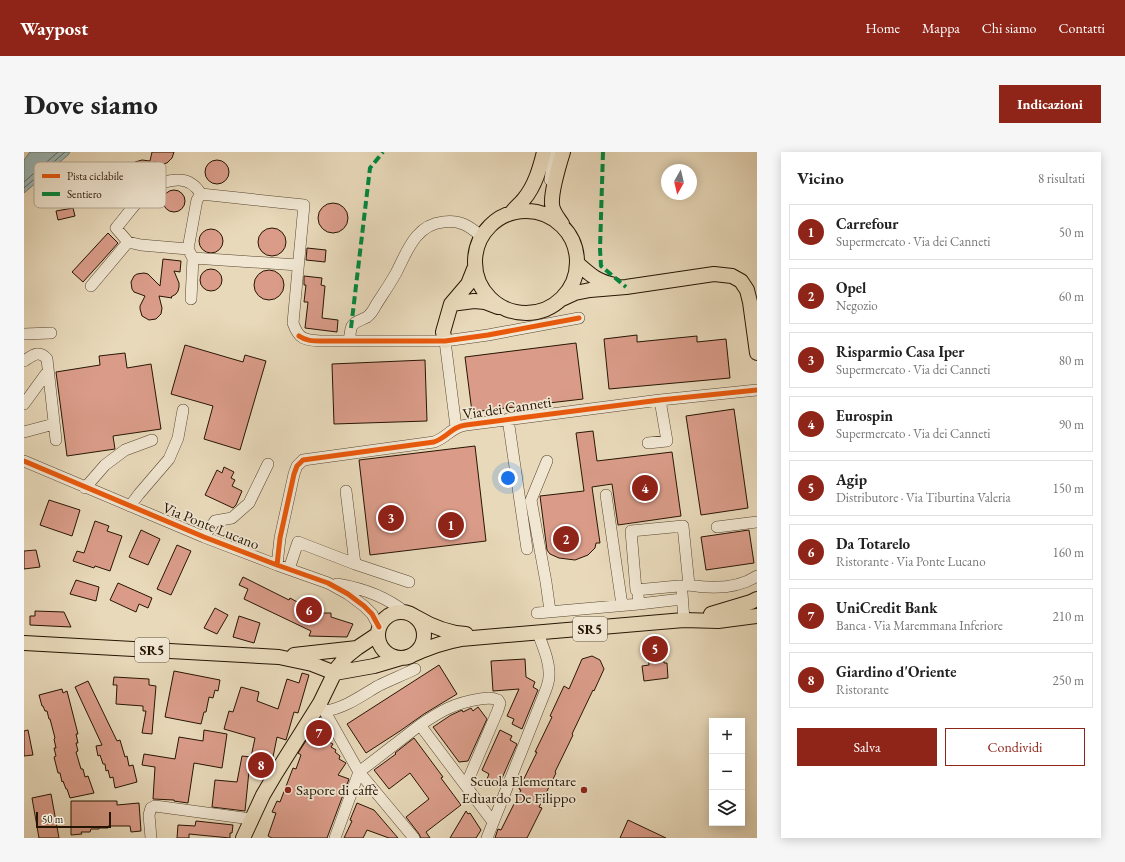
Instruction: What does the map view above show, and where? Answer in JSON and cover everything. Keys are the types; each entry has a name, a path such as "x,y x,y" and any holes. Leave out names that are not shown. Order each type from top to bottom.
{"main road":[{"path":"511,213 525,198 530,190 540,167 544,152"},
{"path":"563,152 555,183 552,205 564,228"},
{"path":"445,341 443,332 451,304 458,298 468,284 474,269 477,245 476,232 487,228 502,216 520,211 539,212 557,221 570,235 574,244 577,263 571,286 561,299"},
{"path":"577,263 595,278 604,282 626,287"},
{"path":"474,269 478,282 483,290 493,301 505,309"},
{"path":"451,304 474,301 485,302 520,313 535,312 549,308 561,299 575,293 590,290 626,287 714,274 732,276 740,281 747,290 757,353"},
{"path":"688,620 746,604 757,599"},
{"path":"243,838 251,819 276,773 323,707 335,673 341,663 347,656 378,630 382,621 387,616 400,612 452,632 488,636"},
{"path":"409,661 417,652 424,638 420,623 410,615"},
{"path":"688,620 718,621 757,616"},
{"name":"SR5","path":"488,636 688,620"},
{"path":"378,630 379,642 382,648 394,657 409,661"},
{"path":"279,657 312,664 335,673 409,661 421,651 441,643 488,636"},
{"name":"SR5","path":"24,643 279,657"},
{"path":"279,657 357,648"}],"street":[{"path":"552,205 549,188 554,152"},
{"path":"166,181 187,181 195,186 201,194 304,206 293,323 296,332 303,338 313,341 445,341 488,336 579,318"},
{"path":"190,300 190,253 196,205 201,194"},
{"path":"134,208 116,228 128,242 190,253 298,265"},
{"path":"349,341 352,325 367,317 373,310 395,274 406,250 424,228 438,222 452,221 461,223 476,232"},
{"path":"91,286 128,242"},
{"path":"24,334 51,333"},
{"path":"445,341 456,427"},
{"path":"24,361 35,354 41,354 46,359 56,440"},
{"path":"24,404 48,371"},
{"name":"Via dei Canneti","path":"277,565 282,527 294,474 297,466 303,460 434,442 444,437 456,427 466,425 660,400 757,390"},
{"path":"648,443 666,441 660,400"},
{"path":"130,506 169,458 178,438 183,410"},
{"path":"508,419 527,549"},
{"path":"24,432 54,424"},
{"path":"85,488 105,465 125,450 152,440"},
{"path":"547,461 531,500 550,611"},
{"name":"Via Ponte Lucano","path":"24,462 204,537 277,565 328,583 355,588 374,594 393,603 410,615"},
{"path":"204,537 216,521 232,518 249,503 268,464"},
{"path":"346,491 355,564"},
{"path":"606,495 622,605"},
{"path":"717,527 757,522"},
{"path":"639,604 636,590 631,531 683,526 685,585 682,599 688,620"},
{"path":"288,569 298,542 355,564 409,582"},
{"path":"636,590 685,585 726,587 739,584 757,576"},
{"name":"Via Ponte Lucano","path":"328,583 348,594 364,606 372,614 378,630"},
{"path":"537,612 682,599"},
{"path":"487,838 549,680 548,663 538,633"},
{"path":"323,707 333,710 349,704 378,687 409,661"},
{"path":"335,838 359,772 420,725 447,708 461,702 483,698 493,698 498,700 500,705 466,785"},
{"path":"323,707 359,772 403,833 414,838"},
{"path":"420,725 493,822"},
{"path":"151,838 149,812 151,808 155,806 251,819"}],"water":[{"path":"30,152 70,152 60,162 34,162 34,184 24,193 24,160"}],"building":[{"path":"152,152 174,152 172,158 167,163 135,162 142,160 150,161"},
{"path":"217,160 225,164 229,172 225,180 217,184 209,180 205,172 209,164"},
{"path":"170,191 178,191 184,197 184,205 178,211 170,211 166,207 166,195"},
{"path":"333,203 343,208 348,218 343,228 333,233 323,228 318,218 323,208"},
{"path":"73,208 75,216 58,220 56,211"},
{"path":"272,228 282,232 286,242 282,252 272,256 262,252 258,242 262,232"},
{"path":"211,229 219,233 223,241 219,249 211,253 203,249 199,241 203,233"},
{"path":"108,233 118,243 83,282 72,272"},
{"path":"307,248 326,250 325,262 306,260"},
{"path":"163,259 181,261 180,272 174,271 179,287 176,294 171,297 172,298 159,296 162,308 161,314 156,319 149,320 142,316 140,309 145,296 134,292 131,282 134,276 144,273 148,274 160,286"},
{"path":"211,269 219,272 222,280 219,288 211,291 203,288 200,280 203,272"},
{"path":"269,270 280,274 284,285 280,296 269,300 258,296 254,285 258,274"},
{"path":"304,276 322,278 321,285 325,286 322,318 338,320 337,332 305,328 308,302 304,302 306,285 304,285"},
{"path":"637,335 637,342 697,336 697,342 726,339 730,378 609,389 604,339"},
{"path":"576,343 583,399 472,412 465,357"},
{"path":"185,345 243,362 245,355 266,361 240,450 204,439 213,406 171,394"},
{"path":"125,353 127,368 151,364 161,429 113,436 115,449 67,456 56,372 100,365 99,356"},
{"path":"425,360 427,421 334,424 332,364"},
{"path":"734,409 748,508 701,515 686,416"},
{"path":"593,431 597,461 672,452 681,516 618,525 612,484 592,487 600,543 596,543 595,548 588,555 575,560 559,558 550,554 547,550 540,496 584,491 576,433"},
{"path":"475,446 486,541 370,555 359,460"},
{"path":"224,467 234,472 231,478 235,480 232,486 242,491 236,505 233,508 205,495 217,470 222,473"},
{"path":"49,500 80,510 72,536 40,525"},
{"path":"95,521 109,526 107,531 122,536 110,571 95,566 94,568 73,561 77,551 84,553"},
{"path":"141,530 160,539 148,565 129,557"},
{"path":"749,530 754,563 706,570 701,537"},
{"path":"177,545 191,551 171,595 157,589"},
{"path":"36,550 40,567 24,569 24,551"},
{"path":"243,577 289,600 290,598 317,613 331,613 331,617 353,624 347,637 309,636 311,631 244,599 248,589 239,585"},
{"path":"76,580 99,587 96,601 70,594"},
{"path":"118,583 152,598 148,608 139,604 136,612 110,600"},
{"path":"215,608 228,615 217,634 204,628"},
{"path":"35,611 64,612 71,627 30,625 30,616 35,616"},
{"path":"239,616 260,623 254,643 233,637"},
{"path":"661,636 664,663 667,663 668,678 644,681 642,666 649,665 646,638"},
{"path":"592,656 600,660 604,669 572,734 573,735 555,772 556,773 539,807 542,808 527,838 495,838 498,829 501,830 521,790 519,789 537,752 535,752 552,717 550,716 564,686 569,689 582,659"},
{"path":"525,659 526,677 535,682 533,687 538,690 522,729 512,724 514,719 507,716 519,689 493,691 491,661"},
{"path":"439,665 457,694 366,753 347,724"},
{"path":"174,671 220,680 218,691 215,690 213,698 209,697 206,712 204,712 201,724 165,717"},
{"path":"302,673 309,675 298,713 294,712 286,740 277,737 273,757 264,755 261,774 249,771 245,811 212,807 215,780 237,782 242,756 251,757 255,738 224,729 229,711 233,712 241,687 259,692 257,701 278,709 287,679 299,683"},
{"path":"114,677 149,679 149,685 156,686 152,734 142,733 146,711 143,711 143,706 116,704 117,685 113,685"},
{"path":"88,681 117,741 120,740 125,757 127,756 129,766 133,765 137,782 115,788 113,777 110,778 108,770 106,771 105,764 103,764 100,755 98,756 96,746 102,745 75,687"},
{"path":"62,689 63,693 67,691 78,734 76,734 78,751 76,752 81,769 83,769 85,777 88,776 94,793 70,798 63,781 62,782 60,773 58,773 54,757 56,756 54,748 56,748 55,738 50,719 47,711 45,711 42,706 39,695"},
{"path":"478,707 487,719 468,761 459,762 433,727 451,715 462,710 463,712 471,708 473,711"},
{"path":"317,724 323,727 321,730 325,732 323,735 329,739 327,741 333,744 331,747 336,750 335,752 340,756 339,759 346,763 338,775 349,779 327,838 272,838 268,836 276,813 272,812 277,801 280,802 293,768 296,769 301,755 298,753"},
{"path":"28,730 33,755 24,756 24,731"},
{"path":"204,730 227,734 222,768 194,763 188,803 174,800 153,799 155,767 142,765 144,754 175,759 179,737 203,741"},
{"path":"500,730 512,736 510,740 517,744 499,785 487,779 489,774 482,770"},
{"path":"414,738 443,777 441,778 461,805 426,832 430,838 421,838 406,817 429,799 410,773 389,789 374,770 396,754 395,753"},
{"path":"51,794 59,838 39,838 32,798"},
{"path":"71,801 117,801 117,805 139,803 141,831 131,832 130,826 108,826 108,828 91,829 90,832 81,832 82,834 71,835"},
{"path":"357,803 374,810 398,838 389,838 367,830 363,838 344,838 352,821 350,820"},
{"path":"466,811 468,814 470,813 481,830 476,838 450,838"},
{"path":"628,820 666,838 620,838"},
{"path":"196,821 233,825 230,838 189,834 189,838 177,838 178,825 195,826"}],"marked path":[{"path":"351,328 370,168 383,152"},
{"path":"603,152 600,249 601,266 626,287"}],"cycle path":[{"path":"299,336 307,340 315,341 445,341 488,335 579,318"},
{"path":"277,565 280,538 294,474 297,466 303,460 434,442 443,438 453,430 466,425 660,400 757,390"},
{"path":"24,461 204,537 328,583 348,594 364,606 372,614 379,627"}],"place":[{"name":"Eurospin","path":"645,488"},
{"name":"Risparmio Casa Iper","path":"391,518"},
{"name":"Carrefour","path":"451,525"},
{"name":"Opel","path":"566,539"},
{"name":"Da Totarelo","path":"309,610"},
{"name":"Agip","path":"655,649"},
{"name":"UniCredit Bank","path":"319,733"},
{"name":"Giardino d'Oriente","path":"261,765"},
{"name":"Sapore di caffè","path":"288,790"},
{"name":"Scuola Elementare Eduardo De Filippo","path":"584,790"}]}
